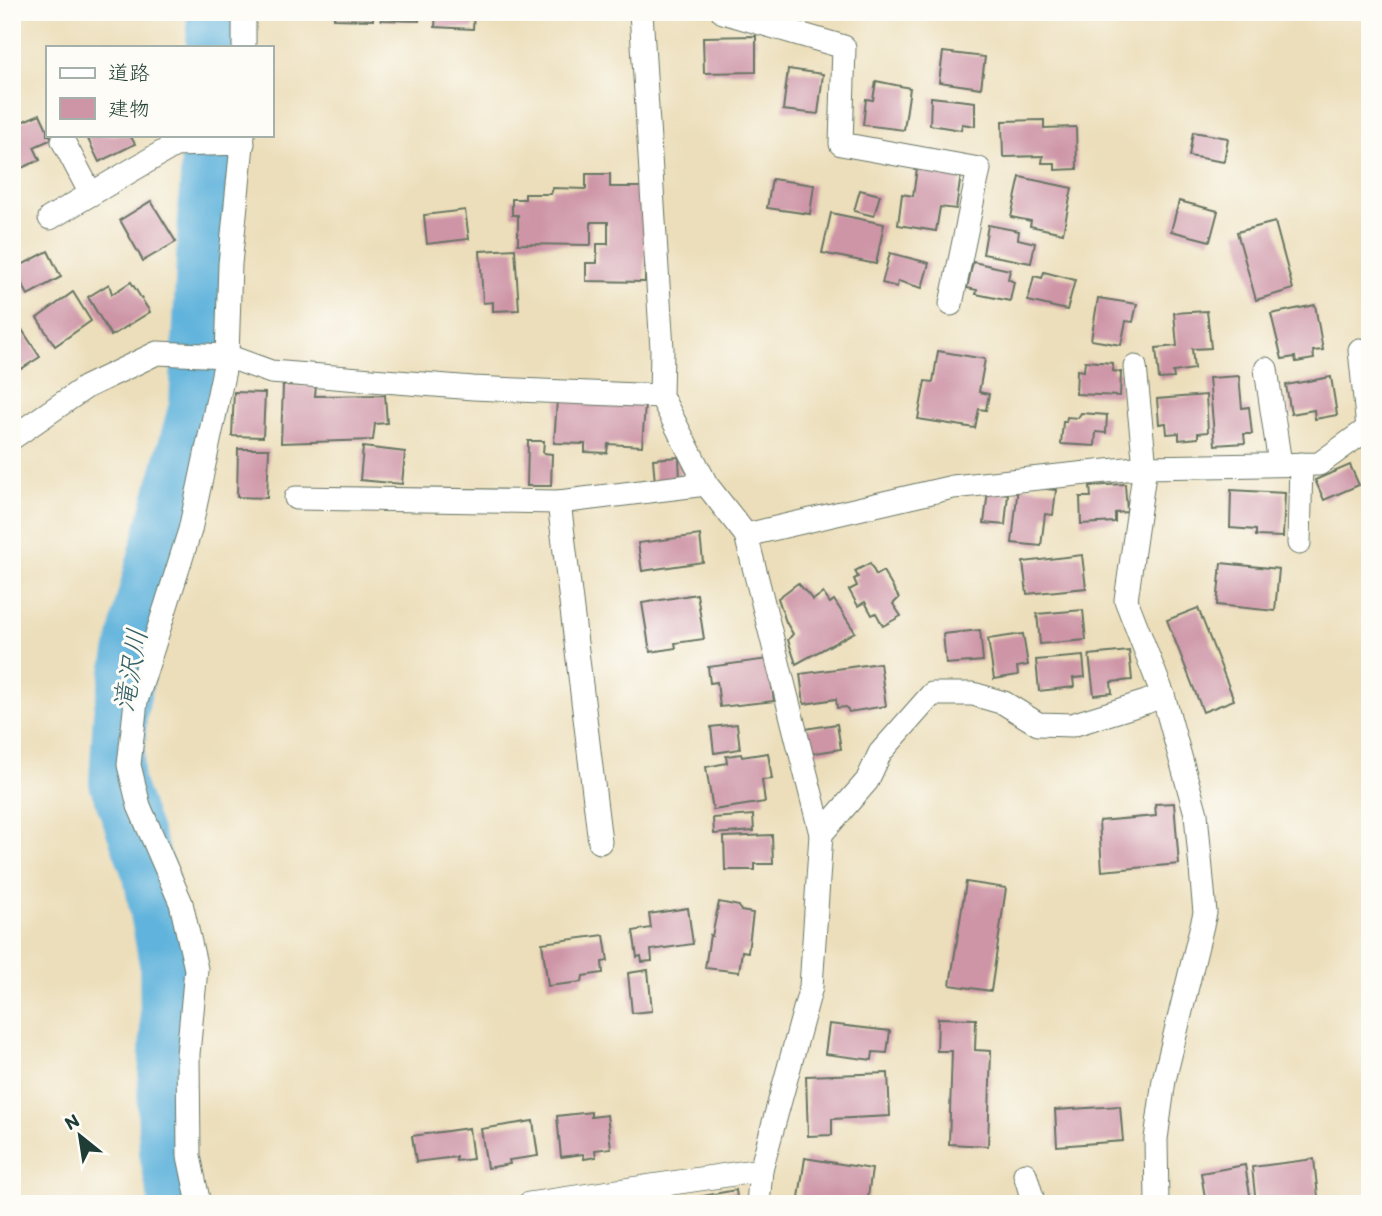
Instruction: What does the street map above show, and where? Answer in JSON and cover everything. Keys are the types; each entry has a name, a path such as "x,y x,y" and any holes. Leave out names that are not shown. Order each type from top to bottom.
{"street":[{"path":"244,12 244,46"},
{"path":"641,12 662,349 661,396 706,484 746,534 821,834 811,987 761,1170 758,1204"},
{"path":"723,12 844,47 841,144 979,169 951,304"},
{"path":"50,218 175,140 243,139 230,264 227,356 190,530 136,701 129,765 139,806 181,903 196,969 188,1054 189,1156 199,1204"},
{"path":"63,141 91,194"},
{"path":"746,534 953,487 1145,467 1319,464 1369,427 1360,350"},
{"path":"12,438 86,387 157,353 227,356 271,372 473,388 661,396"},
{"path":"1135,367 1145,467 1126,600 1163,695 1196,814 1205,913 1164,1080 1156,1139 1157,1204"},
{"path":"1266,369 1291,464 1299,543"},
{"path":"296,498 559,502 706,484"},
{"path":"559,502 600,842"},
{"path":"821,834 867,781 880,753 932,694 973,694 1004,703 1038,724 1072,725 1163,695"},
{"path":"529,1204 761,1170"},
{"path":"1025,1174 1034,1204"}],"building":[{"path":"335,12 373,12 373,20 334,19"},
{"path":"381,12 419,12 419,21 381,20"},
{"path":"436,12 474,12 473,29 435,27"},
{"path":"756,36 756,72 704,73 703,37"},
{"path":"943,52 985,57 981,88 939,82"},
{"path":"788,69 823,74 818,114 783,110"},
{"path":"876,81 910,88 904,130 863,125 866,99 873,100"},
{"path":"931,97 975,102 975,126 962,124 961,130 930,125"},
{"path":"40,114 46,127 46,136 52,139 34,147 40,160 17,170 12,159 12,126"},
{"path":"1044,120 1044,128 1076,127 1077,169 1055,170 1055,163 1042,163 1043,156 1003,157 1002,121"},
{"path":"1193,132 1228,138 1224,162 1189,156"},
{"path":"86,136 131,136 135,144 99,162"},
{"path":"917,168 961,175 956,209 940,207 936,231 898,225 902,194 913,196"},
{"path":"586,174 610,174 610,187 646,187 645,282 586,281 586,263 597,263 597,244 608,244 608,222 591,222 591,245 518,244 518,215 512,215 512,199 525,199 525,194 551,194 553,188 586,189"},
{"path":"1020,177 1072,188 1063,233 1030,226 1031,221 1011,217"},
{"path":"772,179 814,185 810,214 767,208"},
{"path":"860,190 880,195 874,216 854,211"},
{"path":"151,201 176,242 143,261 120,220"},
{"path":"1179,201 1218,211 1210,241 1171,231"},
{"path":"465,210 469,239 427,244 424,215"},
{"path":"831,213 884,224 876,264 822,253"},
{"path":"1275,222 1293,289 1256,300 1237,232"},
{"path":"988,225 1019,231 1018,239 1035,243 1031,263 983,254"},
{"path":"515,249 519,310 493,311 493,302 483,303 480,251"},
{"path":"48,251 61,277 28,295 14,269"},
{"path":"890,253 929,263 922,288 898,281 897,287 882,283"},
{"path":"973,262 1010,270 1008,279 1014,282 1010,301 976,294 977,290 967,288"},
{"path":"1044,272 1075,280 1067,310 1028,301 1034,276 1042,278"},
{"path":"131,282 150,312 111,336 88,297 109,284 112,294"},
{"path":"73,292 91,321 55,346 37,318"},
{"path":"1098,298 1137,304 1133,322 1126,321 1121,345 1091,340"},
{"path":"1315,305 1323,350 1313,351 1314,359 1296,362 1295,357 1282,359 1271,314"},
{"path":"1207,311 1211,348 1192,349 1194,369 1173,372 1174,378 1159,379 1156,348 1177,346 1174,313"},
{"path":"19,325 40,357 21,369 12,361 12,330"},
{"path":"938,351 985,359 979,392 989,394 986,410 979,409 975,428 918,419 925,381 933,382"},
{"path":"1085,361 1113,363 1113,371 1121,372 1120,396 1076,394 1077,370 1084,371"},
{"path":"1239,376 1242,408 1249,407 1252,434 1244,434 1245,443 1215,445 1209,378"},
{"path":"1331,377 1337,415 1315,419 1314,410 1291,414 1286,385"},
{"path":"283,385 316,386 315,396 385,395 387,423 375,424 373,440 281,443"},
{"path":"234,392 265,393 263,437 232,436"},
{"path":"1206,395 1208,432 1198,433 1198,438 1179,440 1179,433 1167,434 1166,423 1159,424 1157,399"},
{"path":"557,400 645,405 642,446 608,444 607,453 585,452 585,444 554,443"},
{"path":"1081,413 1107,415 1106,433 1096,432 1095,446 1061,444 1063,422 1066,422 1067,417 1078,418"},
{"path":"528,441 544,441 543,453 552,454 551,486 527,486"},
{"path":"363,447 405,452 402,484 360,480"},
{"path":"238,449 269,449 267,498 237,497"},
{"path":"679,457 680,481 655,483 653,459"},
{"path":"1350,465 1359,485 1324,500 1315,480"},
{"path":"1125,484 1127,512 1115,513 1115,522 1081,524 1080,497 1091,497 1090,486"},
{"path":"1018,486 1056,490 1053,515 1045,514 1041,546 1012,543"},
{"path":"1231,490 1285,493 1283,537 1256,536 1256,530 1230,528"},
{"path":"988,491 1008,494 1005,525 984,523"},
{"path":"700,535 703,562 642,571 638,543"},
{"path":"1082,555 1086,588 1027,594 1023,562"},
{"path":"870,563 876,575 883,571 899,598 893,604 901,616 883,626 876,613 872,615 865,602 858,606 849,590 857,586 854,579 858,577 855,571"},
{"path":"1221,563 1279,569 1275,611 1217,605"},
{"path":"798,583 813,600 823,593 830,603 834,600 855,632 796,664 788,640 793,634 778,598"},
{"path":"697,594 704,639 675,643 676,648 650,652 642,603"},
{"path":"1198,608 1234,700 1203,712 1167,620"},
{"path":"1083,610 1086,640 1040,644 1037,614"},
{"path":"980,630 983,661 946,664 943,634"},
{"path":"1023,634 1028,665 1017,667 1018,675 994,679 988,639"},
{"path":"1129,651 1132,680 1111,682 1112,693 1094,695 1089,655"},
{"path":"1083,656 1085,677 1073,678 1074,687 1039,691 1036,660"},
{"path":"768,659 774,701 720,707 717,682 710,683 708,667"},
{"path":"880,663 886,706 849,712 846,707 837,708 836,699 804,704 800,674"},
{"path":"737,724 740,749 714,753 711,727"},
{"path":"837,724 841,749 808,754 805,729"},
{"path":"768,753 772,779 762,780 765,802 713,810 706,767 727,763 726,756 741,754 742,757"},
{"path":"1174,803 1179,864 1102,871 1099,821 1156,816 1155,804"},
{"path":"753,815 754,831 714,834 713,818"},
{"path":"772,835 773,864 755,864 755,870 725,870 724,837"},
{"path":"966,882 1006,888 991,991 950,985"},
{"path":"719,902 739,906 741,911 753,913 748,952 742,951 739,972 705,968"},
{"path":"688,908 693,944 651,950 652,961 642,962 641,956 637,957 633,931 651,928 649,914"},
{"path":"604,935 608,961 602,962 603,973 583,976 582,982 548,986 542,943"},
{"path":"648,970 652,1011 632,1013 628,973"},
{"path":"938,1018 976,1019 975,1050 991,1051 988,1146 949,1144 952,1051 937,1051"},
{"path":"829,1024 890,1031 887,1053 873,1052 872,1060 825,1054"},
{"path":"888,1073 890,1116 832,1119 832,1135 808,1136 806,1076"},
{"path":"1120,1106 1123,1141 1057,1146 1055,1110"},
{"path":"591,1112 591,1117 607,1115 611,1148 595,1150 596,1157 584,1159 583,1154 561,1157 557,1116"},
{"path":"533,1121 538,1156 509,1160 510,1164 487,1168 481,1129"},
{"path":"469,1128 473,1159 456,1161 456,1157 416,1162 412,1136"},
{"path":"805,1158 872,1169 867,1204 798,1204"},
{"path":"1314,1159 1318,1197 1256,1204 1252,1167"},
{"path":"1245,1165 1251,1201 1238,1204 1206,1204 1201,1173"},
{"path":"736,1190 738,1204 677,1204 676,1201"}],"waterway":[{"name":"滝沢川","path":"213,46 214,12"},
{"name":"滝沢川","path":"176,1204 166,1152 164,1106 166,962 150,875 116,782 120,714 142,605 196,406 209,136"}]}
